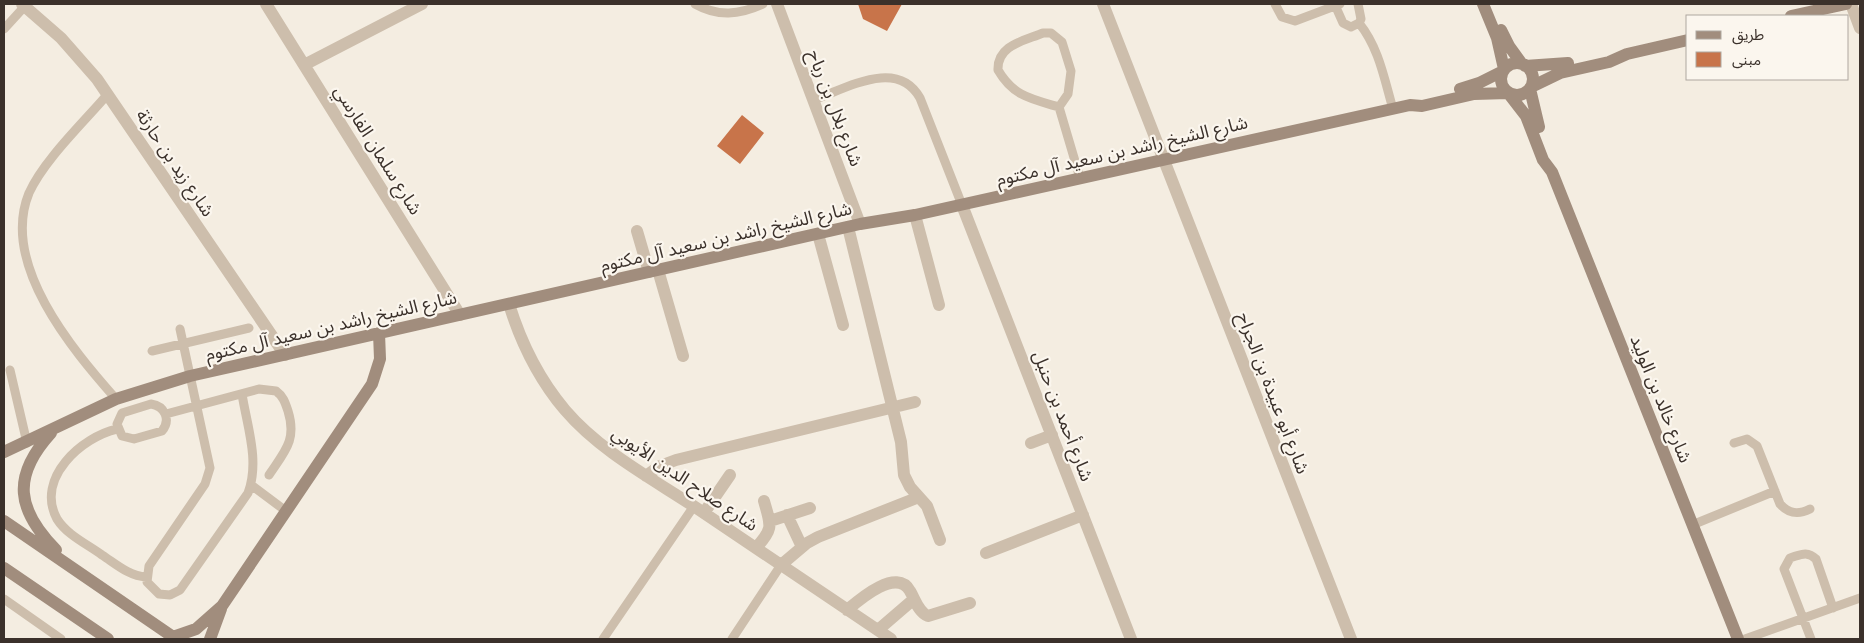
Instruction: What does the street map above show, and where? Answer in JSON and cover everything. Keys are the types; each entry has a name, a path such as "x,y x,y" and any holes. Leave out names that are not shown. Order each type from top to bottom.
{"street":[{"name":"شارع زيد بن حارثة","path":"25,4 73,50 107,95 284,355"},
{"name":"شارع سلمان الفارسي","path":"266,4 460,315"},
{"path":"304,65 422,4"},
{"name":"شارع بلال بن رباح","path":"777,4 813,100 854,226 891,408 901,442 904,475 910,487 927,506 940,540"},
{"name":"شارع أبو عبيدة بن الجراح","path":"1103,4 1351,639"},
{"path":"1483,4 1497,38 1503,70 1501,83 1509,93 1518,96 1560,72 1609,62 1627,54 1686,40"},
{"path":"1491,4 1508,46 1532,75 1530,88"},
{"path":"1796,15 1846,4"},
{"path":"1850,4 1860,28"},
{"path":"1503,70 1514,63 1524,65 1557,65 1612,54 1627,54"},
{"name":"شارع الشيخ راشد بن سعيد آل مكتوم","path":"1410,105 1421,98 1480,84 1503,70"},
{"name":"شارع خالد بن الوليد","path":"1530,88 1534,114 1552,157 1552,172"},
{"name":"شارع الشيخ راشد بن سعيد آل مكتوم","path":"4,452 116,399 190,376 854,226 915,216 1410,105 1422,106 1474,94 1509,93"},
{"name":"شارع خالد بن الوليد","path":"1509,93 1526,116 1543,160 1552,172 1738,639"},
{"name":"شارع أحمد بن حنبل","path":"962,205 1131,639"},
{"path":"915,216 939,305"},
{"path":"637,231 683,356"},
{"path":"818,234 843,325"},
{"name":"شارع صلاح الدين الأيوبي","path":"508,304 532,363 552,395 582,428 646,476 890,639"},
{"path":"210,639 222,606 372,384 380,358 379,333"},
{"path":"646,476 660,466 676,460 915,402"},
{"name":"شارع الشيخ راشد بن سعيد آل مكتوم","path":"57,427 40,446 28,466 24,490 25,502 30,519 40,534 75,570"},
{"path":"1031,443 1052,436"},
{"path":"699,510 730,475"},
{"path":"781,565 802,547 818,537 919,497"},
{"path":"756,548 769,533 770,521 764,501"},
{"path":"770,521 810,508"},
{"path":"787,515 802,547"},
{"path":"986,553 1083,515"},
{"path":"4,521 174,638 196,628 222,606"},
{"path":"4,568 108,639"},
{"path":"847,610 866,595 894,581 905,584 922,612 928,616 970,603"},
{"path":"878,630 914,599"}],"lane":[{"path":"4,29 25,4"},
{"path":"694,4 722,14 746,12 764,4"},
{"path":"1275,4 1282,17 1291,21 1338,5 1343,23 1351,26 1358,23 1362,15 1358,4"},
{"path":"1358,23 1370,39 1379,57 1393,109"},
{"path":"1043,33 1051,33 1058,37 1071,72 1068,94 1059,106 1021,95 1010,88 998,70 1000,54 1006,49 1043,33"},
{"path":"813,100 884,77 897,78 908,84 920,98 962,205"},
{"path":"107,95 35,181 23,208 20,236 25,264 57,326 79,357 116,399"},
{"path":"1059,106 1080,178"},
{"path":"152,351 249,328"},
{"path":"180,330 209,456 209,473 202,488 149,566 146,577 150,587 159,594 170,595 180,590 244,500 251,485 253,461 242,394"},
{"path":"10,370 27,442"},
{"path":"166,414 263,388 272,389 280,393 286,404 291,421 291,437 288,447 269,475"},
{"path":"156,405 166,414 165,427 158,434 130,440 122,436 117,429 120,416 130,409 156,405"},
{"path":"117,429 92,438 72,454 58,476 52,491 53,505 58,519 67,530 127,572 146,577"},
{"path":"1734,443 1747,439 1757,446 1780,504 1785,509 1801,513 1810,510"},
{"path":"251,485 286,511"},
{"path":"1692,524 1775,491"},
{"path":"603,639 699,510"},
{"path":"1811,639 1784,569 1790,558 1805,553 1811,554 1816,559 1833,608"},
{"path":"732,639 781,565"},
{"path":"1745,639 1860,598"},
{"path":"4,599 61,639"}],"building":[{"path":"858,4 902,4 887,31 863,19"},
{"path":"742,115 764,133 740,164 717,146"}]}
